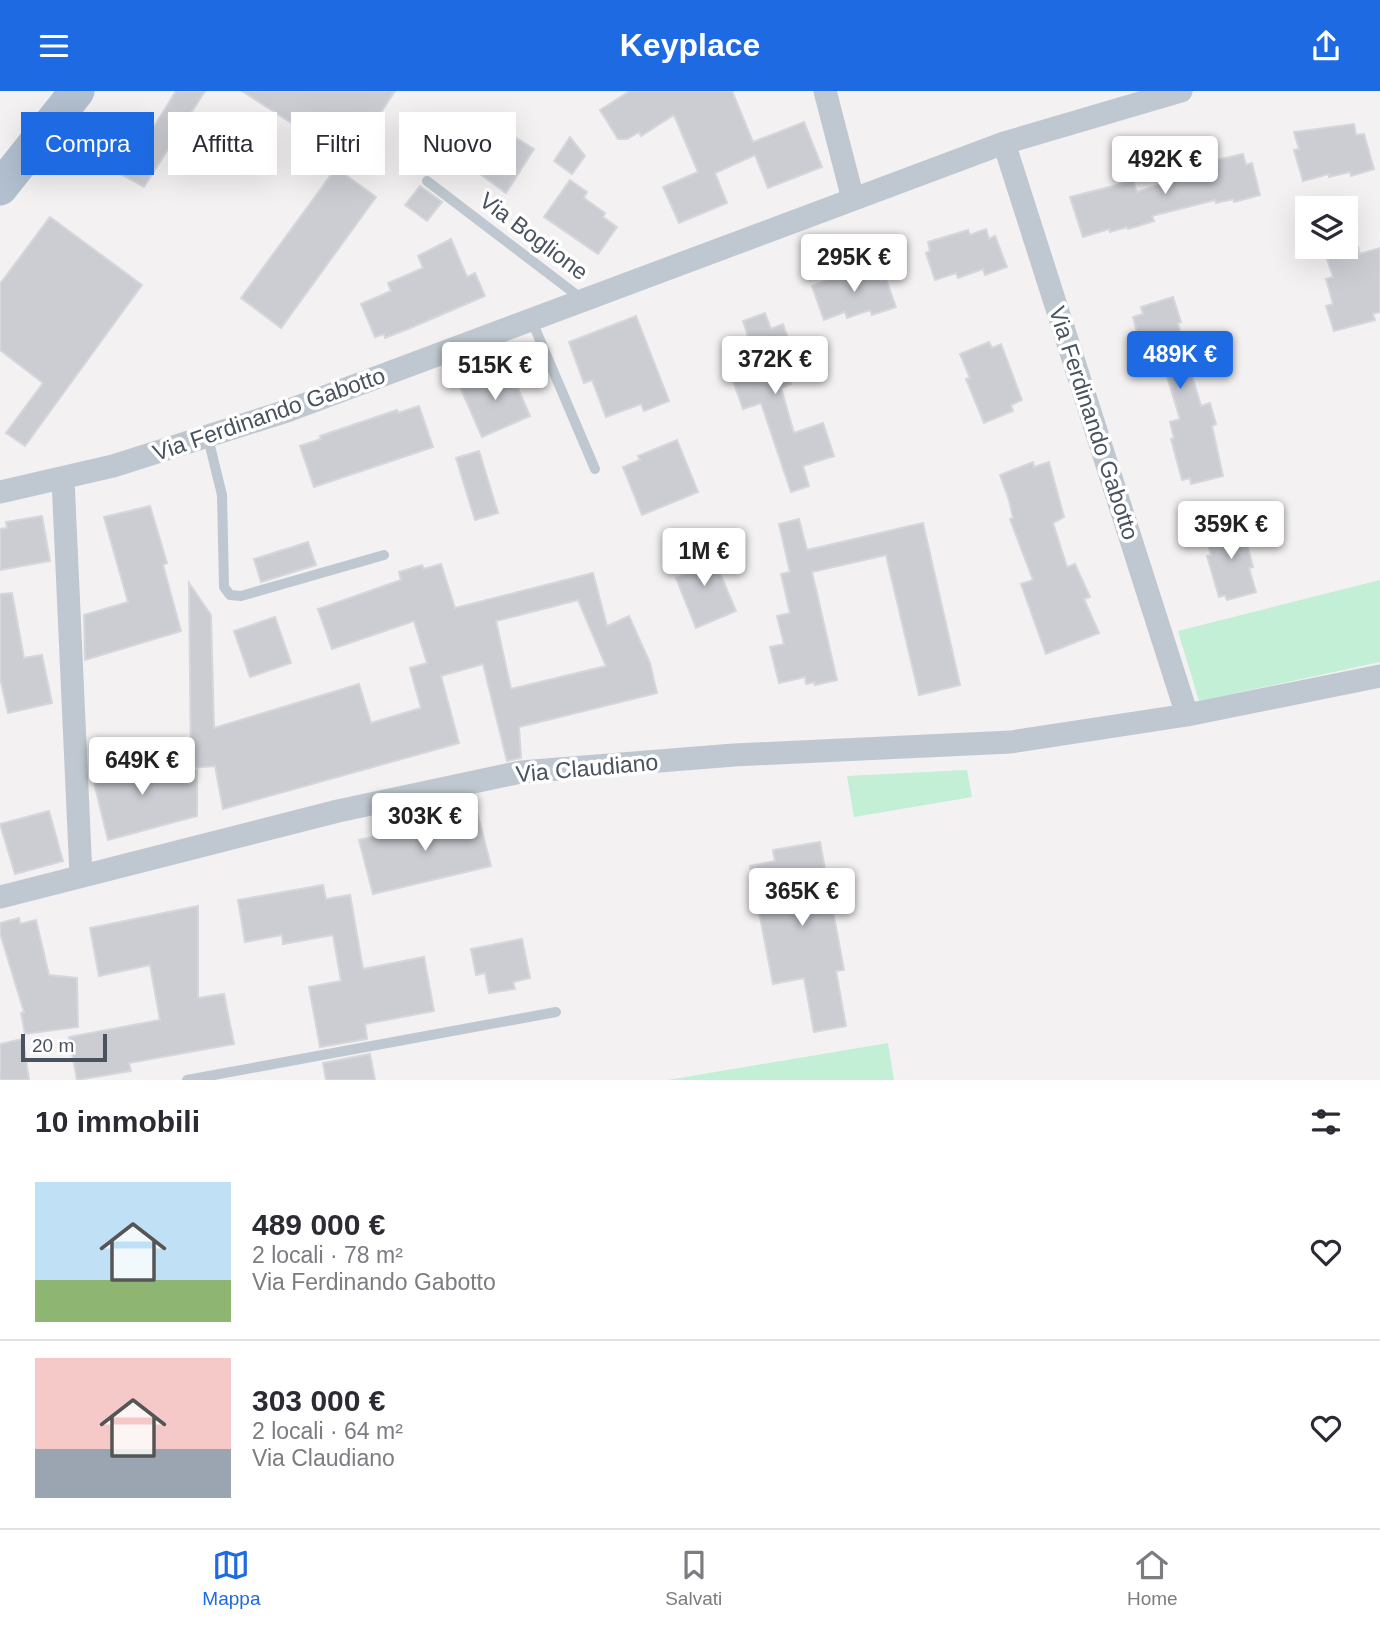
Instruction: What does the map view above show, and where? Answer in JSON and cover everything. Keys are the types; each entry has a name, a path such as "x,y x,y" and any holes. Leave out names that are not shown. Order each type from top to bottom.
{"main road":[{"path":"0,188 77,91"}],"street":[{"path":"825,91 853,199"},
{"name":"Via Ferdinando Gabotto","path":"0,492 63,479 208,438 287,411 1004,143 1136,97 1181,91"},
{"name":"Via Ferdinando Gabotto","path":"1004,143 1187,715"},
{"path":"63,479 81,876"},
{"path":"1187,715 1380,676"},
{"name":"Via Claudiano","path":"0,897 338,811 521,772 734,755 1011,742 1187,715"}],"lane":[{"name":"Via Boglione","path":"427,181 583,299"},
{"path":"531,319 595,469"},
{"path":"208,438 222,495 224,587 230,595 241,596 384,555"},
{"path":"187,1080 556,1012"}],"green space":[{"path":"1380,580 1380,662 1199,701 1178,631"},
{"path":"967,770 972,797 854,817 847,776"},
{"path":"888,1043 894,1080 668,1080"}],"building":[{"path":"176,91 205,91 192,112 168,112 168,149 154,171 154,127"},
{"path":"242,91 395,91 381,112 291,112 291,123"},
{"path":"630,91 732,91 753,142 804,122 822,167 768,188 755,155 715,173 727,203 679,223 663,187 698,172 674,115 641,136 639,132 627,139 618,139 600,110"},
{"path":"1354,124 1356,135 1364,134 1374,169 1351,176 1350,172 1329,177 1329,174 1303,181 1294,150 1299,149 1294,132"},
{"path":"570,137 585,156 572,174 554,161"},
{"path":"516,138 534,149 506,193 481,175 516,175"},
{"path":"1243,154 1246,165 1252,163 1260,195 1234,202 1234,199 1216,203 1215,200 1152,216 1154,221 1128,229 1127,227 1110,232 1109,229 1083,237 1070,197 1133,181 1137,192 1189,175 1186,167"},
{"path":"122,175 152,175 144,187"},
{"path":"331,175 346,175 376,197 281,328 241,298"},
{"path":"570,180 587,192 584,198 605,213 603,217 617,227 598,254 544,217"},
{"path":"420,186 442,202 427,221 405,205"},
{"path":"50,217 142,285 25,446 6,433 43,383 0,350 0,284"},
{"path":"986,229 989,239 995,236 1007,267 985,275 983,269 958,278 956,273 935,280 926,253 930,251 928,242 968,230 970,235"},
{"path":"451,239 467,277 475,273 485,296 385,338 384,334 375,337 361,304 391,291 388,283 423,268 418,256"},
{"path":"1358,247 1360,254 1380,248 1380,312 1373,314 1375,320 1334,331 1326,306 1333,304 1326,279 1333,277 1327,259 1358,259"},
{"path":"876,267 881,281 886,279 896,307 872,315 870,310 847,318 845,312 824,320 812,286 855,268 857,273"},
{"path":"1173,297 1181,322 1178,323 1182,342 1201,406 1210,403 1216,424 1212,426 1223,476 1191,484 1190,478 1182,480 1171,439 1174,438 1170,422 1180,419 1166,373 1159,375 1156,369 1147,371 1133,317 1143,314 1141,307"},
{"path":"765,313 771,329 783,324 797,364 785,369 791,384 781,388 794,433 823,423 834,456 803,466 809,486 791,492 761,403 743,409 724,355 734,351 732,342 748,336 743,321"},
{"path":"636,316 669,401 644,411 641,404 606,417 592,380 584,383 569,342"},
{"path":"989,342 992,348 1001,344 1022,400 1011,405 1013,411 984,423 966,379 970,378 960,354"},
{"path":"510,370 530,416 482,437 460,387 492,373 494,378"},
{"path":"419,406 433,447 314,487 300,446 321,439 320,436 397,410 398,413"},
{"path":"677,440 698,492 642,515 623,467 640,460 638,456"},
{"path":"479,451 498,513 475,520 456,458"},
{"path":"1033,462 1034,467 1049,462 1064,517 1053,523 1067,567 1075,564 1090,597 1084,599 1099,633 1046,654 1021,584 1033,580 1010,519 1013,518 1009,500 1000,475"},
{"path":"150,506 167,563 163,565 181,631 85,660 84,615 128,602 104,517"},
{"path":"42,516 50,561 0,570 0,529 7,528 6,522"},
{"path":"799,519 807,550 923,523 960,685 919,695 886,555 812,572 837,680 815,685 815,682 806,684 805,677 779,683 770,647 784,644 777,616 790,613 781,574 790,572 779,524"},
{"path":"1243,520 1250,543 1247,544 1253,567 1249,568 1256,592 1227,600 1225,595 1219,597 1207,556 1211,555 1206,537 1215,534 1213,529"},
{"path":"308,542 316,565 261,582 254,559"},
{"path":"708,545 736,611 696,628 676,578 690,572 682,553"},
{"path":"441,564 455,608 593,573 607,626 629,616 650,663 657,693 519,727 521,758 507,761 483,664 441,676 459,743 223,809 215,766 191,768 189,583 211,615 214,728 359,684 371,723 421,708 410,668 427,663 414,621 332,649 318,609 401,580 399,572 422,565 424,569","holes":["578,600 606,666 511,689 496,621"]},
{"path":"12,593 24,658 42,655 52,703 8,713 0,678 0,594"},
{"path":"275,617 291,663 250,677 234,631"},
{"path":"136,754 144,783 197,769 197,816 108,840 90,766"},
{"path":"49,811 63,861 15,874 0,824"},
{"path":"477,812 491,866 373,894 359,840"},
{"path":"820,842 844,970 836,971 846,1026 814,1032 804,978 773,984 750,866 775,861 773,850"},
{"path":"323,885 326,899 350,895 363,969 424,957 434,1011 365,1024 367,1039 320,1047 309,987 341,981 333,935 283,944 282,935 245,942 238,900"},
{"path":"198,906 198,998 224,994 234,1044 129,1063 131,1071 77,1080 69,1037 160,1020 150,965 99,976 90,928"},
{"path":"19,918 20,924 36,920 49,975 77,978 78,1027 25,1034 21,1013 24,1012 0,933 0,923"},
{"path":"522,939 530,978 513,982 515,989 489,993 485,973 476,975 471,949"},
{"path":"23,1039 29,1080 0,1080 0,1044"},
{"path":"370,1054 375,1080 326,1080 323,1063"}]}
